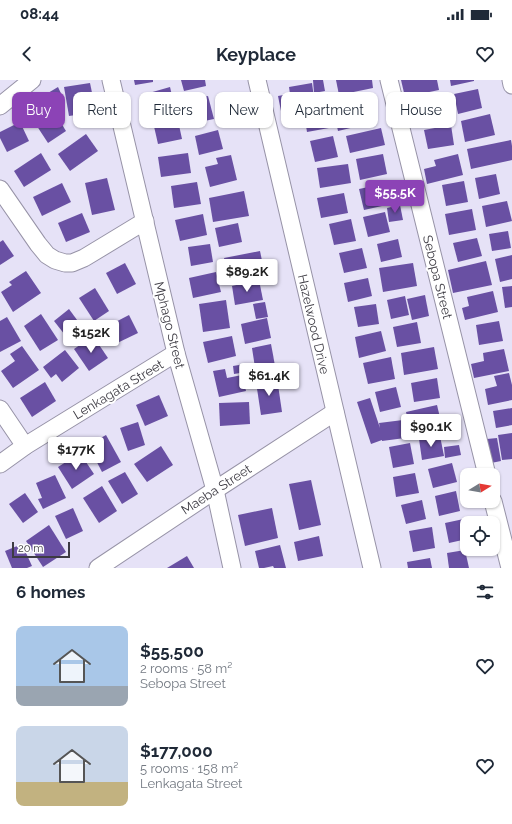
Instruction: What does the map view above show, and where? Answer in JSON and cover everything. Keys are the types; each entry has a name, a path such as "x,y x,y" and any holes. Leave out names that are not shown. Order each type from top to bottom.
{"street":[{"path":"0,106 32,80"},
{"name":"Mphago Street","path":"111,80 176,353 215,490 232,568"},
{"name":"Hazelwood Drive","path":"257,80 372,568"},
{"name":"Sebopa Street","path":"389,80 485,468"},
{"path":"511,80 512,85"},
{"path":"0,189 47,255 55,260 65,263 72,263 84,258 145,221"},
{"name":"Lenkagata Street","path":"0,464 24,446 176,353"},
{"path":"0,409 24,446"},
{"name":"Maeba Street","path":"98,568 335,412"},
{"path":"495,508 510,568"}],"building":[{"path":"134,80 153,80 153,82 135,85"},
{"path":"181,80 205,80 206,86 184,91"},
{"path":"313,80 323,80 325,91 314,92"},
{"path":"336,80 372,80 373,88 354,92 338,92"},
{"path":"401,80 437,80 439,90 429,92 404,92"},
{"path":"450,80 474,80 474,81 451,86"},
{"path":"90,83 92,92 73,92 73,115 69,116 64,87"},
{"path":"312,83 313,92 290,92 289,87"},
{"path":"58,87 60,92 50,92"},
{"path":"170,87 171,92 152,92"},
{"path":"478,89 482,108 458,114 456,94"},
{"path":"207,96 214,119 207,120"},
{"path":"278,96 281,96 281,111"},
{"path":"490,114 495,135 465,142 461,121"},
{"path":"12,126 12,128 23,128 29,141 7,152 0,138 0,132"},
{"path":"38,128 64,128 66,131 48,143"},
{"path":"154,128 180,128 182,139 158,144"},
{"path":"306,128 329,128 307,132"},
{"path":"337,128 350,128 338,131"},
{"path":"381,128 385,145 350,153 346,136"},
{"path":"435,128 451,128 454,145 428,149 424,130"},
{"path":"218,130 223,149 199,155 195,136"},
{"path":"86,134 98,151 70,171 58,154"},
{"path":"333,136 338,157 315,162 310,141"},
{"path":"511,140 512,160 471,169 467,149"},
{"path":"41,153 51,170 24,187 14,171"},
{"path":"188,153 191,173 161,177 158,157"},
{"path":"383,154 387,174 360,180 356,159"},
{"path":"458,154 463,175 427,184 424,169 436,166 434,160"},
{"path":"231,155 237,180 210,187 205,167 218,164 216,158"},
{"path":"348,164 351,183 320,188 317,168"},
{"path":"496,174 500,194 479,199 475,178"},
{"path":"107,178 115,210 92,215 85,183"},
{"path":"464,181 468,202 446,206 442,185"},
{"path":"197,182 201,204 174,208 171,186"},
{"path":"62,183 71,202 42,216 33,197"},
{"path":"378,185 380,192 397,188 400,202 364,210 359,189"},
{"path":"244,191 249,216 213,222 209,198"},
{"path":"344,193 348,213 321,218 317,198"},
{"path":"507,201 512,221 486,227 482,206"},
{"path":"400,205 403,220 389,222 387,208"},
{"path":"472,209 476,230 449,235 445,214"},
{"path":"385,212 390,232 368,237 363,217"},
{"path":"82,213 90,232 66,242 58,223"},
{"path":"203,214 207,235 180,241 175,220"},
{"path":"351,219 356,241 334,245 329,224"},
{"path":"238,223 242,242 219,247 215,228"},
{"path":"508,231 511,248 492,251 489,234"},
{"path":"477,238 482,256 458,262 453,243"},
{"path":"398,239 402,257 381,262 377,244"},
{"path":"3,240 14,256 0,265 0,242"},
{"path":"210,244 213,262 191,266 188,247"},
{"path":"362,248 367,268 344,273 339,253"},
{"path":"260,251 265,275 230,283 224,258"},
{"path":"512,255 512,279 500,282 495,259"},
{"path":"486,261 492,285 453,293 448,270"},
{"path":"125,263 136,284 117,294 106,273"},
{"path":"413,263 417,286 383,292 379,268"},
{"path":"26,271 41,293 13,312 1,292 12,285 9,282"},
{"path":"216,272 221,292 193,298 189,278"},
{"path":"368,278 372,296 348,302 344,283"},
{"path":"259,280 263,300 235,305 232,286"},
{"path":"512,286 512,307 505,308 502,287"},
{"path":"95,288 109,311 94,321 79,298"},
{"path":"493,291 498,312 465,320 462,308 469,306 467,297"},
{"path":"425,295 429,316 412,320 407,299"},
{"path":"405,296 409,315 391,319 387,300"},
{"path":"226,300 230,328 203,332 199,304"},
{"path":"265,302 268,317 256,319 253,304"},
{"path":"376,304 379,324 358,327 354,307"},
{"path":"69,309 80,324 65,335 54,321"},
{"path":"41,314 58,340 40,351 24,326"},
{"path":"129,315 138,333 111,346 102,329"},
{"path":"7,317 21,341 0,352 0,321"},
{"path":"267,318 271,338 245,344 241,324"},
{"path":"499,321 503,341 479,345 476,325"},
{"path":"417,322 421,343 397,347 393,327"},
{"path":"381,331 386,351 359,358 355,337"},
{"path":"93,336 108,358 89,371 74,349"},
{"path":"232,336 236,356 208,363 203,342"},
{"path":"271,344 276,371 256,374 252,348"},
{"path":"22,346 39,370 13,388 1,371 15,361 10,354"},
{"path":"434,347 438,369 404,375 401,353"},
{"path":"504,349 509,371 474,378 471,364 484,361 483,353"},
{"path":"65,350 79,368 62,382 56,374 51,378 43,367"},
{"path":"391,357 395,379 368,384 363,363"},
{"path":"245,364 246,372 234,374 233,366"},
{"path":"225,369 227,378 242,375 246,391 219,397 213,371"},
{"path":"509,373 512,385 512,400 488,405 485,389 497,386 494,376"},
{"path":"277,378 282,412 261,415 256,382"},
{"path":"437,378 440,398 414,402 411,383"},
{"path":"45,382 56,401 32,417 20,398"},
{"path":"396,387 401,407 380,412 375,392"},
{"path":"159,395 168,416 145,426 136,405"},
{"path":"370,398 380,428 379,423 403,420 405,438 382,440 371,444 357,402"},
{"path":"249,402 250,424 220,426 219,403"},
{"path":"437,405 442,426 411,433 406,412"},
{"path":"512,408 512,425 496,428 493,411"},
{"path":"138,422 145,445 128,451 120,428"},
{"path":"512,433 512,459 502,460 498,435"},
{"path":"106,435 121,462 102,472 88,445"},
{"path":"440,436 444,456 422,460 419,439"},
{"path":"497,438 501,461 491,463 487,439"},
{"path":"410,443 414,464 393,468 389,447"},
{"path":"459,445 461,455 445,458 444,447"},
{"path":"161,446 173,465 147,482 134,464"},
{"path":"80,453 94,474 72,489 58,467"},
{"path":"452,463 457,482 433,488 428,469"},
{"path":"125,472 138,494 122,504 108,481"},
{"path":"415,473 419,493 396,497 393,477"},
{"path":"55,475 66,498 43,509 38,499 42,498 36,483"},
{"path":"311,480 321,525 299,530 289,484"},
{"path":"102,486 117,511 99,523 83,498"},
{"path":"456,491 460,511 439,516 435,496"},
{"path":"25,493 38,512 23,523 9,504"},
{"path":"422,500 426,519 406,524 401,505"},
{"path":"73,508 83,531 66,539 55,516"},
{"path":"272,508 278,538 245,546 238,515"},
{"path":"460,520 460,541 449,543 445,523"},
{"path":"49,525 66,552 43,567 26,541"},
{"path":"432,527 435,548 413,552 409,531"},
{"path":"319,536 323,556 298,561 294,542"},
{"path":"22,544 32,566 27,568 12,568 5,551"},
{"path":"280,545 286,568 274,568 273,566 259,568 255,551"},
{"path":"460,551 460,556 466,556 469,568 449,568 447,553"},
{"path":"187,556 194,568 167,568"},
{"path":"430,558 432,568 408,568 407,562"}]}
